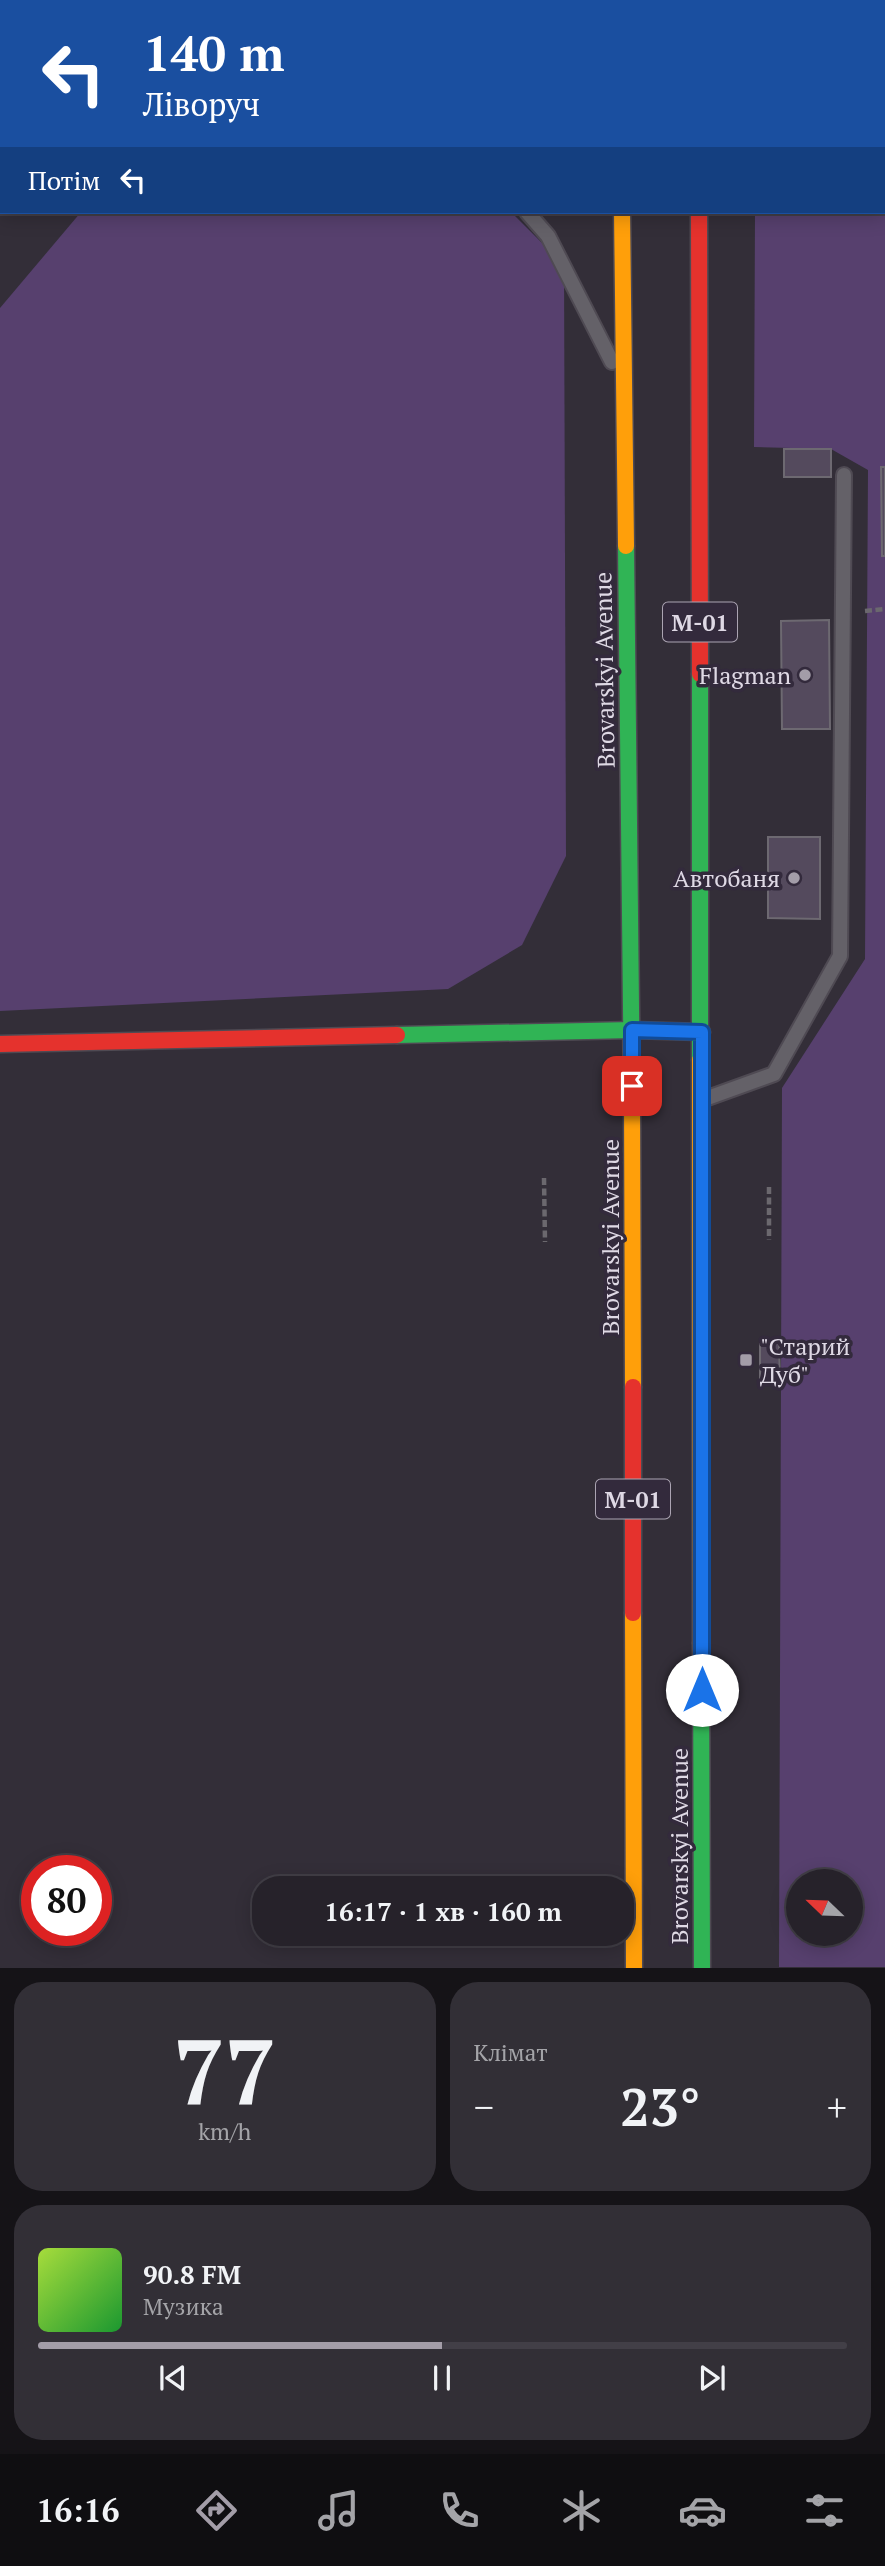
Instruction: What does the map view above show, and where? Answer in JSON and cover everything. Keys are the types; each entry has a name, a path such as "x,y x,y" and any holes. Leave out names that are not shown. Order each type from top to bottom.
{"main road":[{"name":"Brovarskyi Avenue","path":"622,214 632,1030 634,1968"},
{"name":"Brovarskyi Avenue","path":"699,214 702,1968"},
{"path":"0,1044 632,1030 702,1032"}],"lane":[{"path":"529,214 548,236 623,382"},
{"path":"701,1100 774,1074 840,957 844,475"}],"path":[{"path":"544,1178 545,1242"},
{"path":"769,1187 769,1240"}],"shaded area":[{"path":"79,214 513,214 564,265 566,856 522,945 448,989 0,1011 0,308"},
{"path":"755,214 885,214 885,1967 779,1967 782,1088 865,959 868,470 831,449 754,447"}],"building":[{"path":"784,449 831,449 831,477 784,477"},
{"path":"881,467 885,467 885,556 882,556"},
{"name":"Flagman","path":"829,620 830,729 782,729 781,621"},
{"name":"Автобаня","path":"768,837 820,837 820,919 768,918"},
{"path":"779,1343 780,1381 760,1381 760,1344"}],"traffic: fast":[{"path":"626,546 632,1099"},
{"path":"700,674 700,1060"},
{"path":"397,1035 632,1030 702,1032"},
{"path":"701,1643 702,1968"}],"traffic: slow":[{"path":"622,214 626,546"},
{"path":"700,1060 701,1643"},
{"path":"632,1099 633,1387"},
{"path":"633,1613 634,1968"}],"traffic: jam":[{"path":"699,214 700,674"},
{"path":"0,1044 397,1035"},
{"path":"633,1387 633,1613"}],"place":[{"name":"Flagman","path":"805,675"},
{"name":"Автобаня","path":"794,878"},
{"name":"\"Старий Дуб\"","path":"746,1360"}],"route":[{"path":"632,1086 632,1030 702,1032 702,1690"}]}
